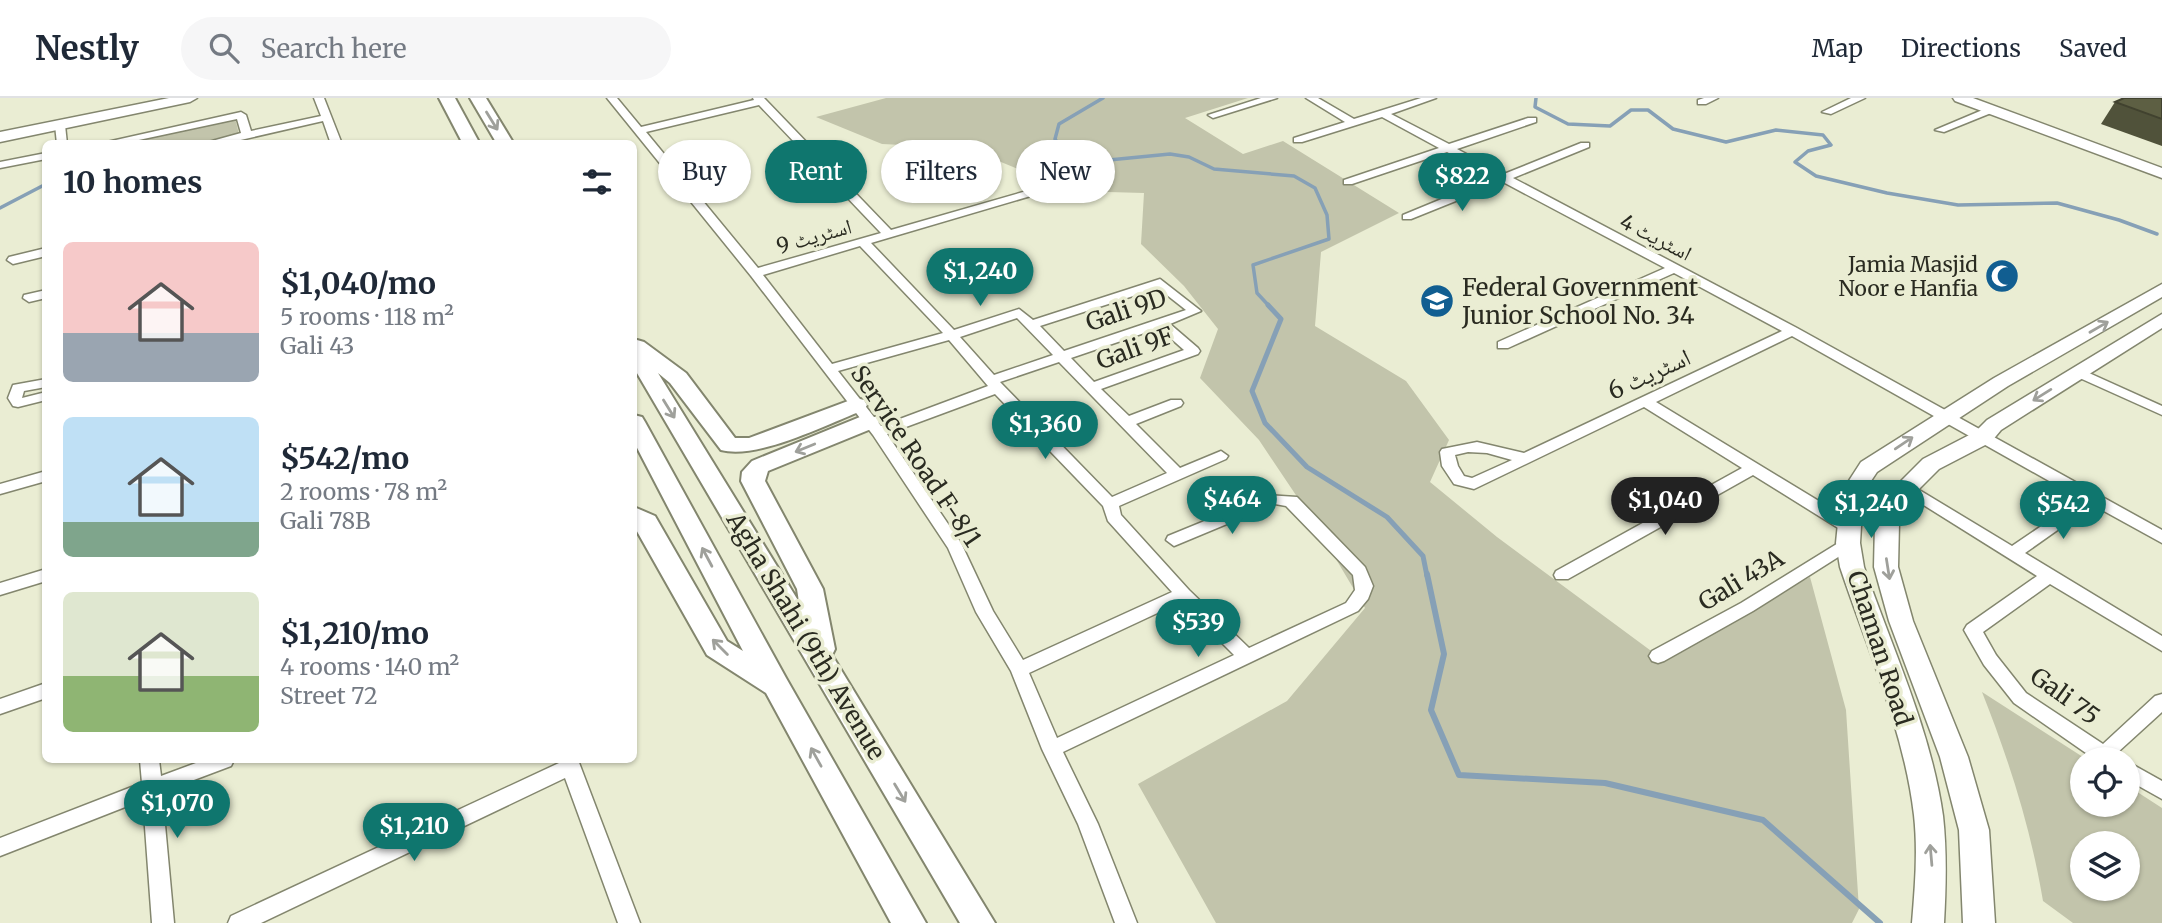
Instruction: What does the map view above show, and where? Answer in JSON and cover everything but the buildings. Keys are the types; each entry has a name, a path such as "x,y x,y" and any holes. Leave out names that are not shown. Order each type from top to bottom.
{"main road":[{"path":"0,137 190,98"},
{"path":"447,98 470,140"},
{"path":"478,98 504,140"},
{"path":"637,345 678,377 729,444 751,445 867,420"},
{"name":"Agha Shahi (9th) Avenue","path":"637,356 978,923"},
{"path":"824,665 810,589 753,481 754,472 760,466 867,420"},
{"name":"Agha Shahi (9th) Avenue","path":"637,428 909,923"},
{"path":"637,517 646,522 717,648 776,685"}],"street":[{"path":"0,127 145,98"},
{"path":"319,98 336,140"},
{"name":"Service Road F-8/1","path":"612,98 755,272 867,420 955,547 985,612 1019,670 1052,750 1088,824 1126,923"},
{"path":"1213,115 1272,98"},
{"path":"1311,98 1354,123"},
{"path":"1298,140 1431,98"},
{"path":"1702,102 1713,98"},
{"path":"1828,112 1860,98"},
{"path":"1960,98 1989,104 2082,138 2162,162"},
{"path":"639,131 760,99 888,233"},
{"path":"1940,130 1989,104"},
{"path":"121,140 241,114 247,134"},
{"name":"اسٹریٹ 4","path":"1384,114 1676,268 2162,536"},
{"path":"222,140 328,117"},
{"path":"1348,182 1532,120"},
{"path":"60,125 62,140"},
{"path":"2082,138 2162,173"},
{"path":"1407,217 1585,145"},
{"path":"0,165 42,157"},
{"name":"اسٹریٹ 9","path":"755,272 1016,196"},
{"path":"863,242 1111,504 1114,517 1183,594 1247,657"},
{"path":"13,260 42,253"},
{"path":"1503,345 1676,268"},
{"name":"Gali 9D","path":"867,420 995,384 1195,311 1160,283 1031,325"},
{"name":"Chaman Road","path":"1928,923 1932,874 1926,801 1904,719 1852,567 1849,535 1852,493 1869,467 1944,417 2162,289"},
{"path":"29,298 42,294"},
{"path":"829,369 952,335 1019,313 1179,476"},
{"name":"Chaman Road","path":"1979,923 1974,830 1954,757 1901,621 1886,567 1887,523 1906,489 1931,464 1983,437 1994,425 2162,320"},
{"name":"Gali 9F","path":"1093,387 1193,351 1160,322"},
{"name":"اسٹریٹ 6","path":"1525,459 1487,446 1464,446 1447,453 1450,466 1459,480 1474,484 1792,331"},
{"path":"2078,372 2162,411"},
{"path":"42,384 18,388 15,398 18,403 42,397"},
{"path":"1646,402 1849,535"},
{"path":"1127,422 1176,403"},
{"path":"1111,504 1221,456"},
{"path":"1562,575 1752,469"},
{"path":"0,489 42,477"},
{"path":"1906,489 2050,576 2159,637"},
{"path":"2013,553 2093,498"},
{"path":"1052,750 1352,607 1365,593 1365,580 1291,501 1274,499 1174,540"},
{"name":"Gali 43A","path":"1658,656 1747,607 1849,535"},
{"path":"0,589 42,576"},
{"name":"Gali 75","path":"2050,576 1973,630 1990,660 2020,698 2093,747"},
{"path":"1019,670 1183,594"},
{"path":"0,706 42,692"},
{"path":"2118,747 2162,701"},
{"path":"150,763 163,923"},
{"path":"0,847 217,763"},
{"path":"239,923 568,763"},
{"path":"570,763 629,923"},
{"path":"2140,777 2162,791"}],"green space":[{"path":"886,98 1248,98 1185,118 1243,154 1283,141 1399,213 1321,252 1315,326 1406,381 1449,440 1430,482 1497,537 1658,656 1810,577 1846,710 1859,909 1852,923 1216,923 1138,784 1287,701 1365,608 1314,522 1259,440 1200,378 1218,329 1184,286 1141,244 1144,193 1115,192 1115,140 1016,140 1016,168 1002,162 1002,140 881,140 881,144 816,117"},
{"path":"235,118 239,134 210,140 132,140"},
{"path":"1982,692 2070,749 2070,817 2140,817 2140,794 2162,808 2162,923 2073,923 2043,901 2026,821"}],"waterway":[{"path":"1103,98 1059,124 1055,139 1065,155 1109,160 1170,154 1189,157 1214,169 1294,176 1315,188 1327,215 1329,239 1253,265 1257,293 1270,307"},
{"path":"1536,98 1535,107 1568,124 1610,126 1631,110 1648,110 1673,129 1726,142 1776,130 1823,135 1831,145 1808,151 1795,162 1816,176 1887,193 1958,205 2057,203 2119,220 2157,234"},
{"path":"0,208 42,186"},
{"path":"1268,305 1281,319 1252,391 1265,423 1307,467 1387,517 1423,556 1427,576"},
{"path":"1427,574 1444,654 1431,710 1459,775 1605,783 1763,820 1880,923"}],"place":[{"name":"Jamia Masjid Noor e Hanfia","path":"2002,276"},
{"name":"Federal Government Junior School No. 34","path":"1437,301"}]}
